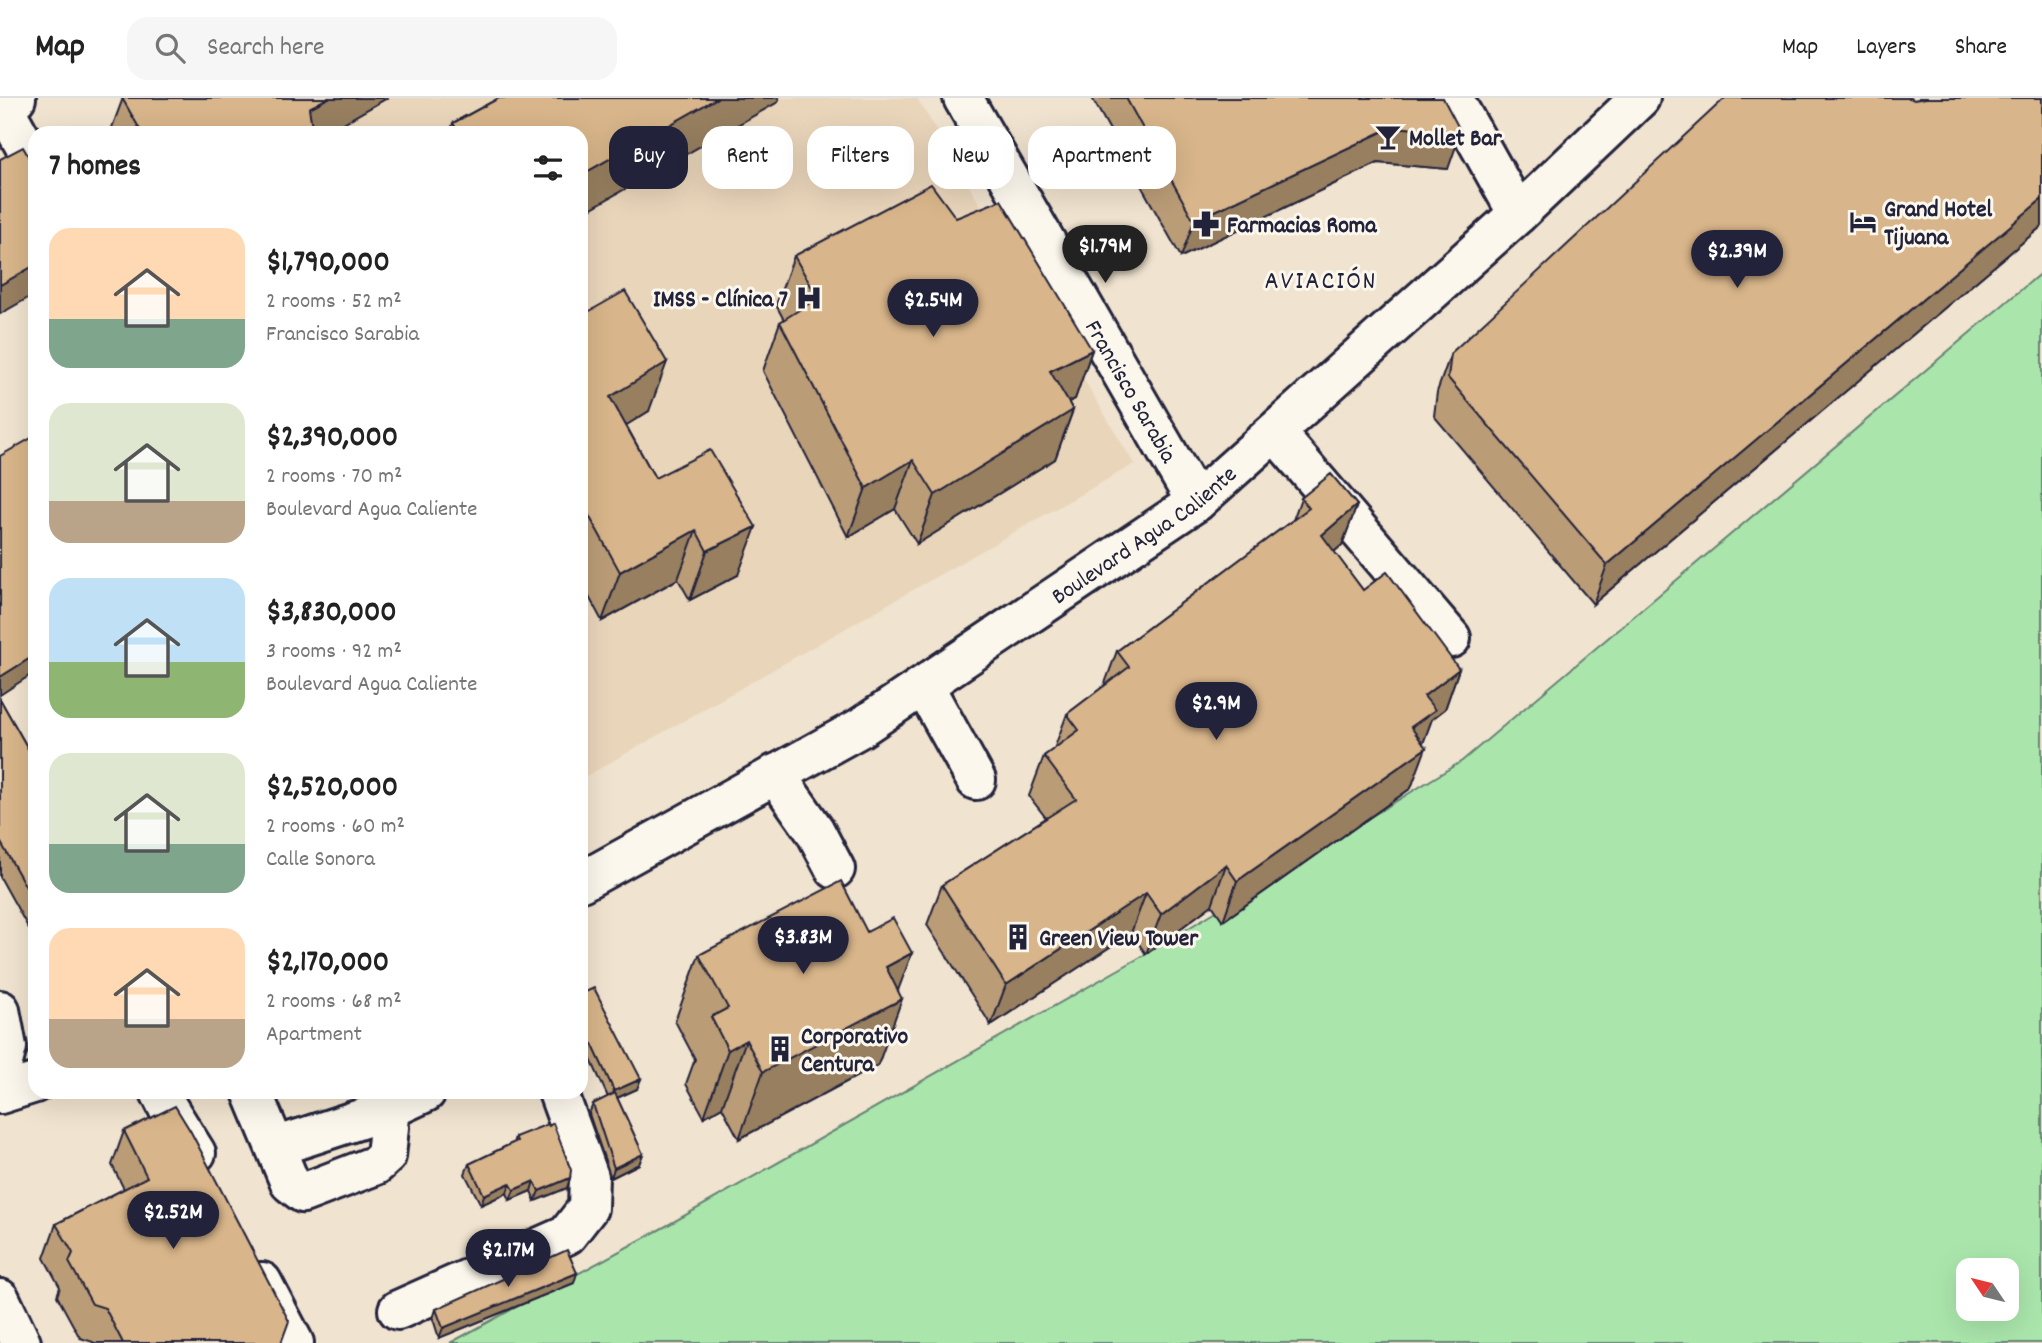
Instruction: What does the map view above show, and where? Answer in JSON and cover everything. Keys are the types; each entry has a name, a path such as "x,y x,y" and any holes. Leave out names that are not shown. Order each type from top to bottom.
{"main road":[{"name":"Francisco Sarabia","path":"963,98 1196,502"},
{"path":"1453,98 1518,214"},
{"name":"Boulevard Agua Caliente","path":"588,878 860,728 1196,502 1518,214 1640,98"},
{"path":"5,103 28,150"},
{"path":"1275,432 1451,638"},
{"path":"924,686 976,780"},
{"path":"775,774 815,831 835,869"},
{"path":"0,1010 7,1047 0,1074"},
{"path":"0,1094 28,1085"},
{"path":"164,1099 209,1179"},
{"path":"255,1099 290,1183 303,1193 376,1165 386,1156 389,1127 386,1111"},
{"path":"275,1147 386,1111 411,1099"},
{"path":"398,1310 567,1235 588,1208 590,1177 561,1099"},
{"path":"246,1249 294,1343"},
{"path":"0,1299 21,1343"}],"shaded area":[{"name":"IMSS - Clínica 7","path":"167,98 917,98 934,126 928,126 928,189 971,189 1134,464 588,775 588,126 116,126"}],"green space":[{"path":"2042,272 2042,1343 450,1343 668,1225 1146,954 1462,761"}],"building":[{"path":"122,98 328,98 309,108 312,126 138,126"},
{"path":"499,98 717,98 668,126 609,126 609,159 588,171 588,126 455,126 453,123"},
{"path":"1126,98 1443,98 1461,132 1392,127 1194,221 1176,188 1176,126 1141,126"},
{"path":"1725,98 2042,98 2042,199 1607,565 1448,378 1451,353"},
{"path":"23,147 28,156 28,269 0,285 0,159"},
{"path":"928,186 928,189 935,189 956,218 1001,200 1092,350 1050,371 1073,410 935,495 913,460 866,488 780,322 818,298 794,256"},
{"path":"625,291 667,362 610,397 655,478 710,450 756,527 707,551 696,530 620,572 588,514 588,312"},
{"path":"28,440 28,659 0,677 0,456"},
{"path":"1331,474 1357,505 1322,535 1363,590 1387,572 1459,669 1424,696 1435,710 1411,727 1426,748 1237,881 1226,865 1161,914 1146,893 1006,985 942,885 1076,799 1044,756 1079,730 1067,714 1129,667 1117,651 1309,508 1301,498"},
{"path":"0,699 28,749 28,891 0,841"},
{"path":"841,881 867,932 893,918 912,953 886,967 902,999 763,1072 746,1040 728,1050 711,1017 728,1008 699,955"},
{"path":"594,988 641,1079 614,1091 588,1035 588,991"},
{"path":"615,1093 643,1154 614,1168 593,1104"},
{"path":"175,1106 289,1321 281,1343 123,1343 105,1308 92,1304 69,1262 73,1253 56,1224 147,1177 124,1131"},
{"path":"553,1123 571,1170 570,1178 539,1191 534,1181 514,1190 510,1183 484,1195 469,1164 517,1141 515,1137"},
{"path":"567,1250 577,1273 443,1328 436,1309"}],"place":[{"name":"Mollet Bar","path":"1388,137"},
{"name":"Grand Hotel Tijuana","path":"1863,222"},
{"name":"Farmacias Roma","path":"1206,224"},
{"name":"IMSS - Clínica 7","path":"809,298"},
{"name":"Green View Tower","path":"1018,937"},
{"name":"Corporativo Centura","path":"780,1049"}],"district":[{"name":"AVIACIÓN","path":"1321,279"}]}
